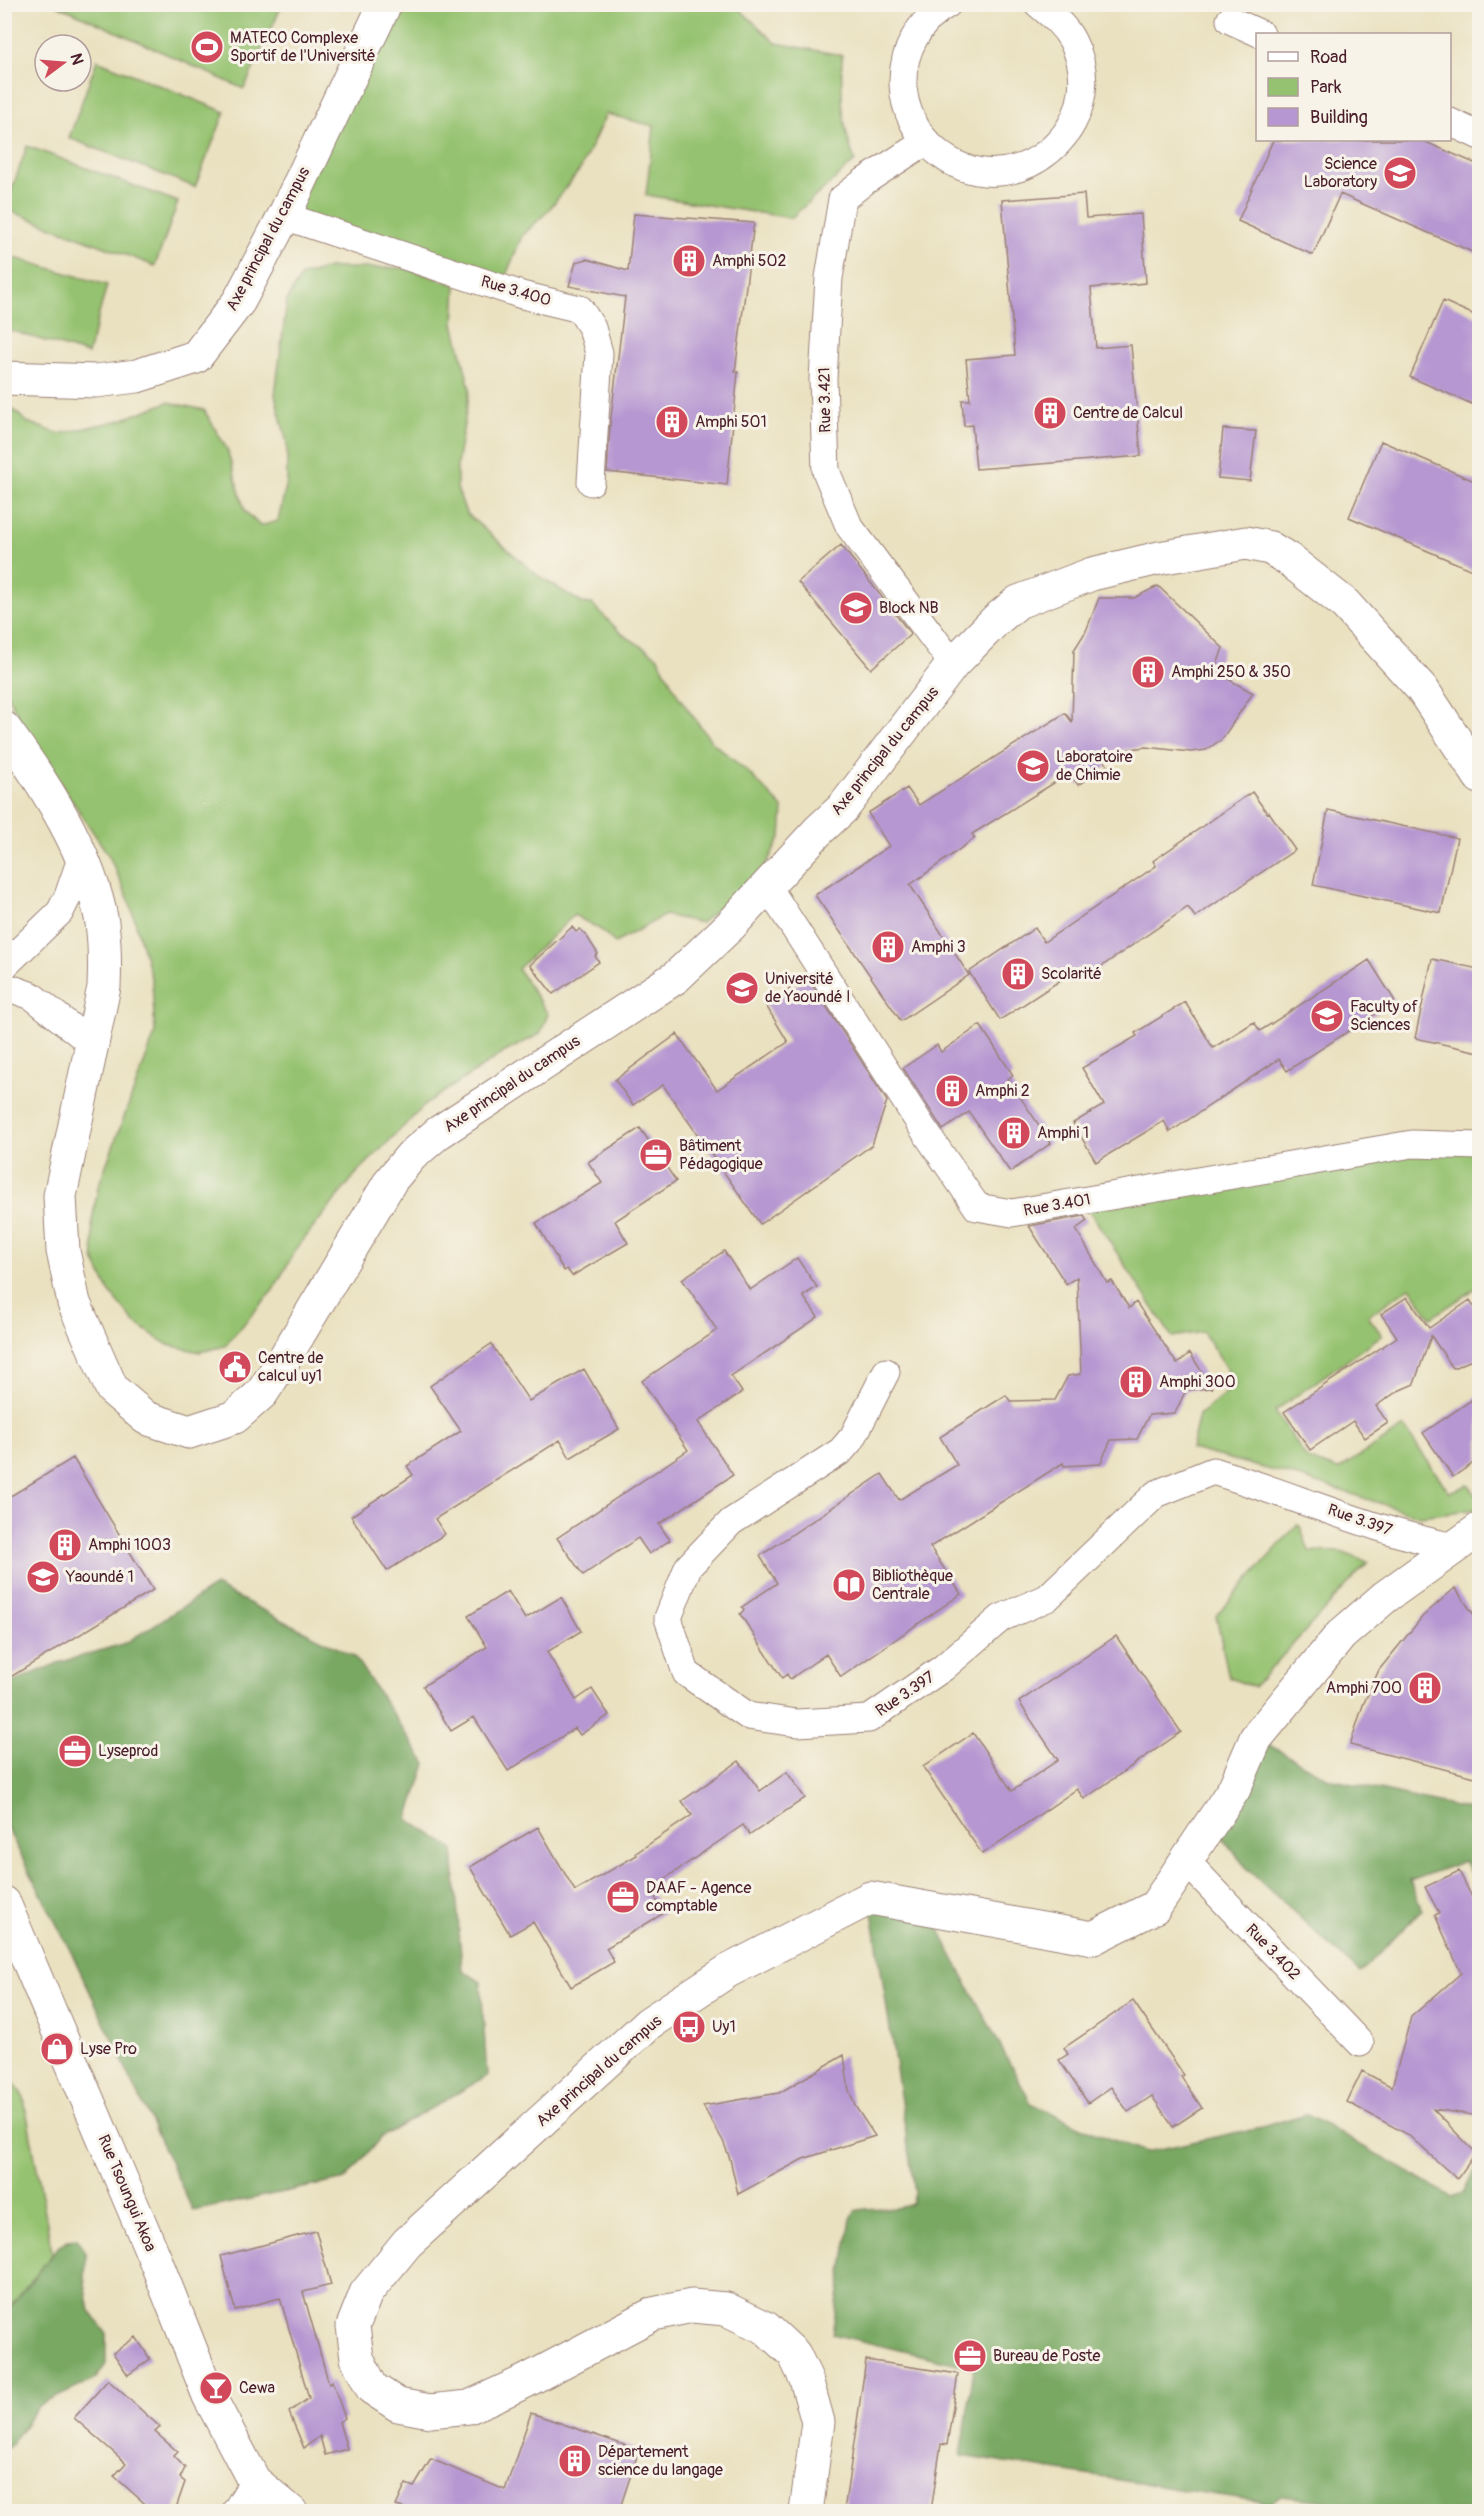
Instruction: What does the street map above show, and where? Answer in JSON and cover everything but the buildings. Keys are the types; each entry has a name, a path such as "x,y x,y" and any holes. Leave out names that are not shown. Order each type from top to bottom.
{"street":[{"name":"Axe principal du campus","path":"4,378 96,381 137,376 196,357 239,301 284,216 385,4"},
{"path":"948,4 922,26 909,48 903,72 906,105 912,121 925,142 945,159 969,169 995,172 1020,168 1044,157 1063,139 1076,117 1082,91 1081,65 1072,40 1057,19 1038,4"},
{"path":"1230,20 1260,33"},
{"path":"1451,123 1479,136"},
{"name":"Rue 3.421","path":"925,142 865,181 842,199 829,278 825,345 823,379 826,471 849,526 952,664"},
{"name":"Rue 3.400","path":"284,216 522,295 580,309 592,328 599,353 591,482"},
{"name":"Axe principal du campus","path":"4,728 30,765 82,856 101,921 105,953 104,987 60,1196 63,1251 74,1303 112,1389 146,1418 189,1432 235,1417 262,1393 391,1180 411,1156 438,1132 676,977 768,887 819,830 843,808 952,664 996,620 1018,602 1092,574 1159,558 1246,543 1270,548 1288,559 1344,604 1422,689 1479,777"},
{"path":"4,966 60,912 82,856"},
{"name":"Rue 3.401","path":"768,887 924,1130 977,1207 1012,1213 1412,1143 1479,1146"},
{"path":"4,986 32,996 92,1044"},
{"name":"Rue 3.397","path":"886,1372 853,1437 841,1451 731,1522 688,1567 668,1618 686,1673 748,1716 797,1723 869,1719 943,1668 1001,1618 1047,1598 1156,1494 1213,1471 1420,1540 1467,1538"},
{"name":"Axe principal du campus","path":"806,2511 818,2422 806,2379 794,2354 766,2328 726,2309 692,2306 653,2314 524,2382 469,2407 430,2411 398,2405 372,2388 357,2358 353,2326 366,2293 407,2243 649,2023 728,1971 870,1898 1094,1938 1155,1907 1234,1789 1256,1738 1341,1635 1385,1597 1467,1538"},
{"name":"Rue 3.402","path":"1186,1861 1360,2043"},
{"name":"Rue Tsoungui Akoa","path":"4,1904 150,2248 209,2396 254,2481"},
{"path":"235,2511 254,2481 291,2511"}],"green space":[{"name":"MATECO Complexe Sportif de l'Université","path":"57,5 282,5 244,89"},
{"path":"385,5 735,5 776,43 842,55 843,109 850,148 855,161 791,218 646,195 654,126 606,114 581,168 548,211 522,236 501,288 284,216"},
{"path":"97,60 225,112 195,187 69,138 85,93 93,93 93,71"},
{"path":"27,146 178,202 155,266 5,209"},
{"path":"5,255 107,285 88,354 5,329"},
{"path":"329,268 405,268 456,285 454,323 470,389 457,465 457,488 466,513 537,575 582,603 592,604 622,634 657,656 679,697 711,741 749,773 783,808 781,837 764,868 701,923 665,915 615,943 601,930 574,915 518,969 548,1014 540,1034 503,1053 427,1103 356,1174 297,1248 273,1290 225,1346 200,1352 168,1345 134,1322 109,1291 94,1259 92,1221 98,1187 155,1034 152,981 129,900 109,856 28,734 5,691 4,401 27,422 59,434 121,420 168,402 204,410 227,449 245,511 260,526 278,521 287,482 287,443 275,395 287,300 301,276"},
{"path":"1479,1146 1479,1286 1431,1318 1410,1287 1368,1316 1382,1335 1275,1411 1307,1459 1338,1470 1404,1427 1449,1492 1468,1485 1479,1498 1479,1509 1419,1516 1305,1479 1191,1449 1199,1415 1236,1384 1203,1332 1172,1337 1083,1201"},
{"path":"1297,1525 1300,1526 1309,1551 1341,1552 1368,1562 1254,1687 1229,1678 1216,1616"},
{"path":"215,1586 354,1656 426,1764 408,1819 453,1849 462,1970 481,1982 487,2076 381,2137 346,2179 193,2211 74,1958 5,1824 4,1686 58,1663 126,1643"},
{"path":"1256,1738 1330,1779 1479,1812 1479,1888 1465,1861 1410,1881 1422,1910 1360,1973 1248,1870 1211,1823"},
{"path":"870,1898 931,1909 950,1952 1031,2103 1094,2133 1146,2152 1262,2127 1306,2114 1452,2197 1463,2193 1479,2163 1479,2511 1374,2511 1343,2503 1280,2496 1270,2503 961,2456 974,2368 832,2334 851,2219 855,2211 912,2204 915,2193"},
{"path":"4,2067 24,2098 67,2333 4,2394"},
{"path":"77,2239 86,2252 85,2284 90,2311 106,2333 106,2364 96,2379 38,2406 11,2445 5,2449 4,2374 9,2354 5,2340 5,2314 58,2247 68,2240"}],"place":[{"name":"MATECO Complexe Sportif de l'Université","path":"207,47"},
{"name":"Science Laboratory","path":"1400,173"},
{"name":"Amphi 502","path":"689,261"},
{"name":"Centre de Calcul","path":"1050,413"},
{"name":"Amphi 501","path":"672,422"},
{"name":"Block NB","path":"856,608"},
{"name":"Amphi 250 & 350","path":"1148,672"},
{"name":"Laboratoire de Chimie","path":"1033,766"},
{"name":"Amphi 3","path":"888,947"},
{"name":"Scolarité","path":"1018,974"},
{"name":"Université de Yaoundé I","path":"742,988"},
{"name":"Faculty of Sciences","path":"1327,1016"},
{"name":"Amphi 2","path":"952,1091"},
{"name":"Amphi 1","path":"1014,1133"},
{"name":"Bâtiment Pédagogique","path":"656,1155"},
{"name":"Centre de calcul uy1","path":"235,1367"},
{"name":"Amphi 300","path":"1136,1382"},
{"name":"Amphi 1003","path":"65,1545"},
{"name":"Yaoundé 1","path":"43,1577"},
{"name":"Bibliothèque Centrale","path":"849,1585"},
{"name":"Amphi 700","path":"1425,1688"},
{"name":"Lyseprod","path":"75,1751"},
{"name":"DAAF - Agence comptable","path":"623,1897"},
{"name":"Uy1","path":"689,2027"},
{"name":"Lyse Pro","path":"57,2049"},
{"name":"Bureau de Poste","path":"970,2356"},
{"name":"Cewa","path":"216,2388"},
{"name":"Département science du langage","path":"575,2461"}]}
